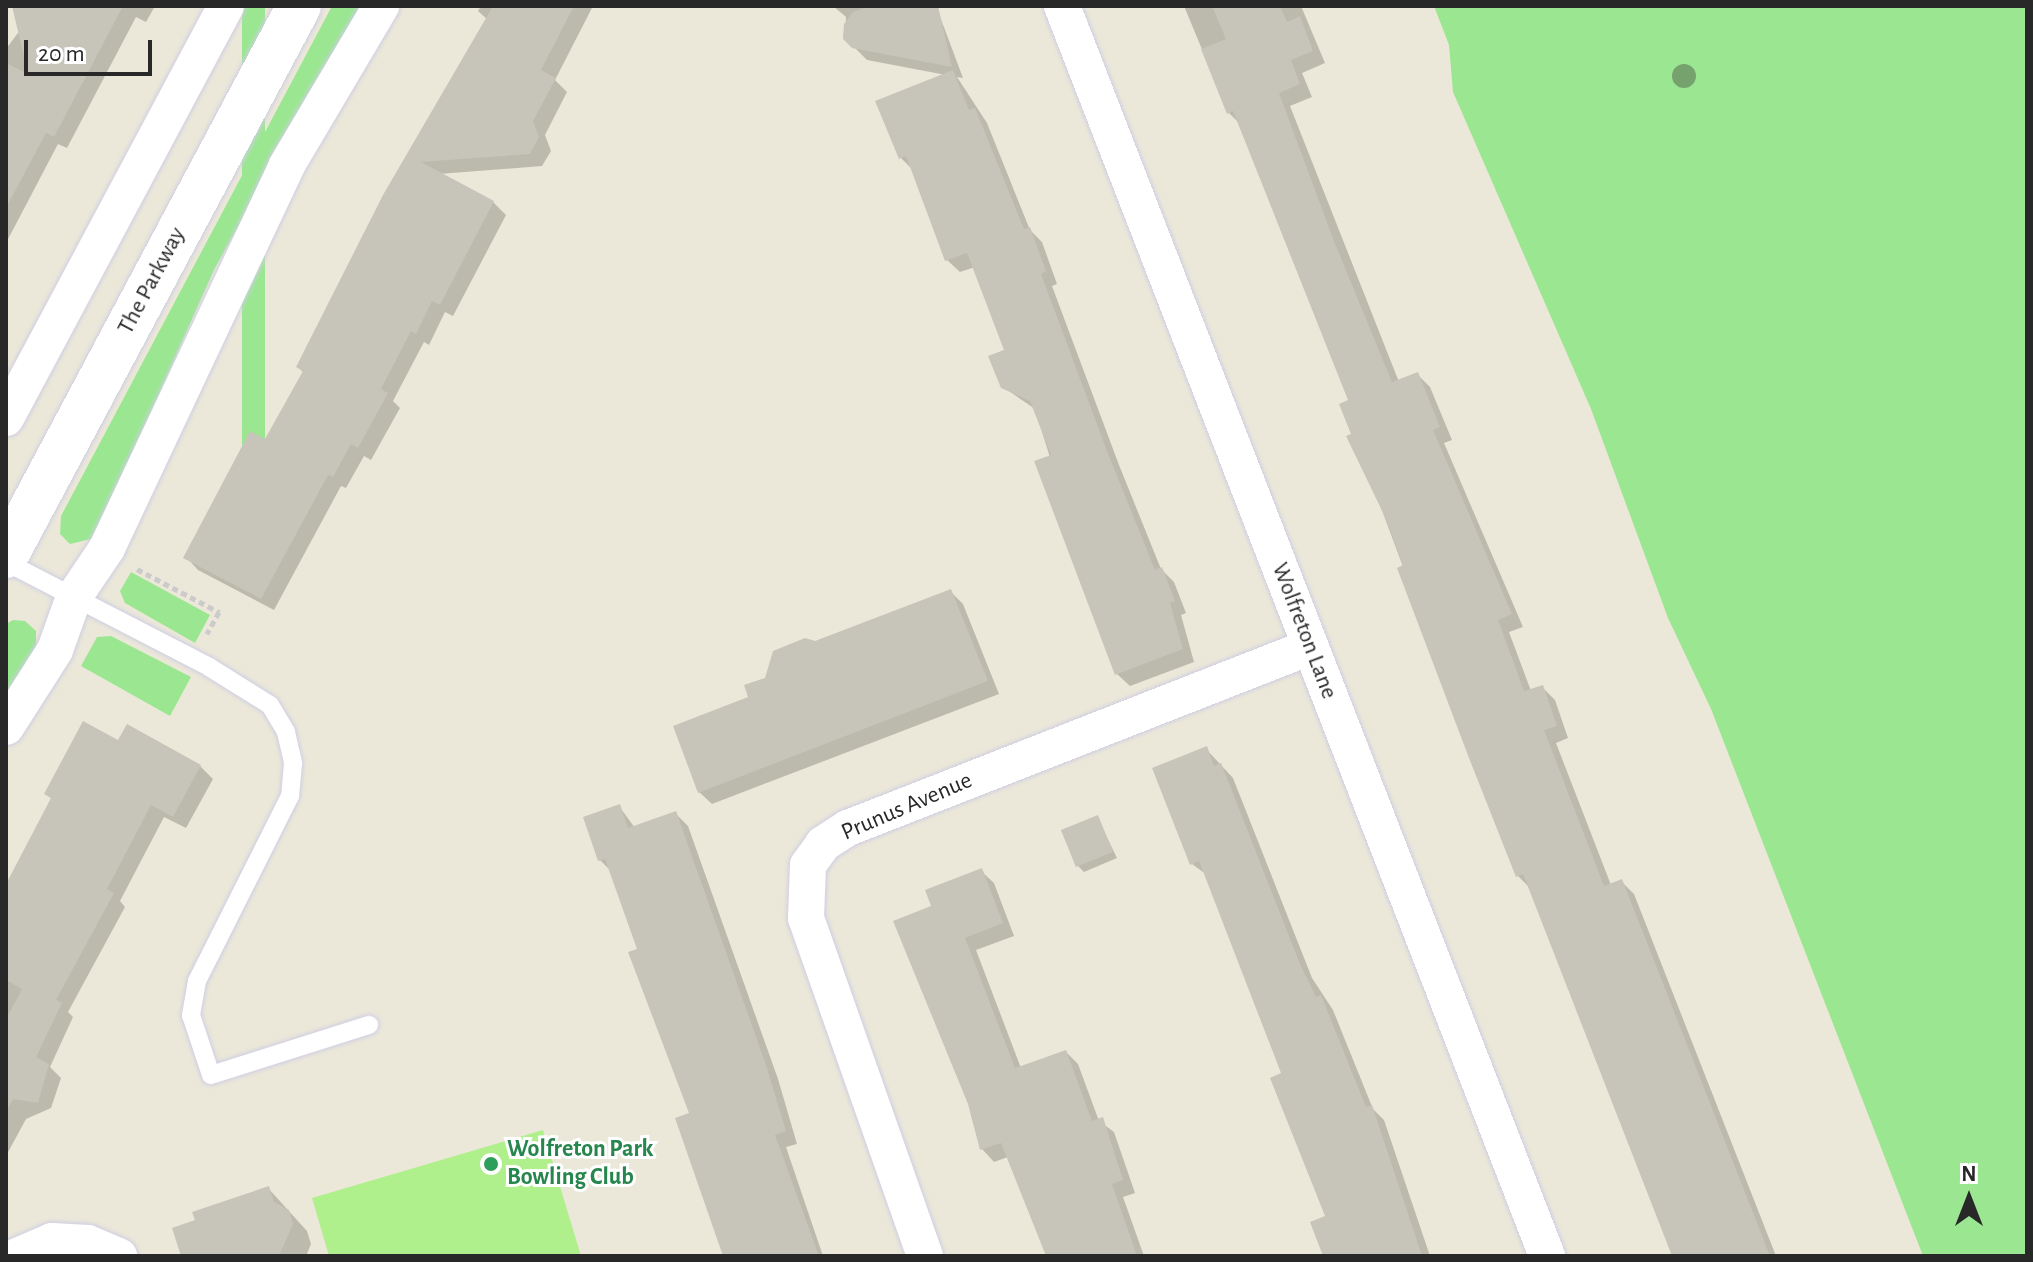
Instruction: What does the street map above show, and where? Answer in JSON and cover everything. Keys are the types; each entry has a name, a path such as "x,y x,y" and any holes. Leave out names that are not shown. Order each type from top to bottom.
{"street":[{"path":"6,418 226,6"},
{"name":"The Parkway","path":"6,559 299,6"},
{"path":"6,727 55,650 74,597 107,548 287,165 381,6"},
{"name":"Wolfreton Lane","path":"1062,6 1547,1256"},
{"name":"Prunus Avenue","path":"925,1256 806,918 808,865 823,844 848,828 1310,647"},
{"path":"17,1256 52,1241 88,1243 119,1256"}],"lane":[{"path":"6,559 194,659 270,705 286,732 293,763 290,796 197,981 191,1015 211,1075 369,1025"}],"path":[{"path":"107,548 219,612 194,659"}],"green space":[{"path":"242,6 265,6 265,511 242,511"},
{"path":"332,6 361,6 214,270 95,538 70,544 60,534 61,516"},
{"path":"1434,6 2027,6 2027,1256 1923,1256 1711,709 1668,618 1591,409 1453,92 1449,45"},
{"path":"131,572 210,615 195,643 125,603 120,591"},
{"path":"13,620 25,621 36,631 36,646 6,696 6,624"},
{"path":"111,636 191,677 170,716 81,666 97,637"},
{"name":"Wolfreton Park Bowling Club","path":"543,1130 581,1256 329,1256 312,1198"}],"building":[{"path":"12,6 123,6 54,137 46,133 6,208 6,63 28,74"},
{"path":"493,6 574,6 541,70 556,78 533,121 539,137 530,154 421,162 494,201 440,305 432,301 416,334 411,331 381,389 388,393 358,448 351,444 333,477 328,475 261,599 183,558 250,431 265,439 303,371 296,367 383,195"},
{"path":"870,6 938,6 952,67 852,48 843,39 844,24 853,12"},
{"path":"1212,6 1280,6 1287,22 1300,16 1313,51 1291,60 1300,84 1279,93 1334,241 1392,382 1418,372 1440,427 1433,430 1512,614 1498,620 1524,691 1543,685 1557,726 1544,730 1604,886 1622,879 1770,1256 1672,1256 1523,874 1516,877 1469,758 1397,568 1403,565 1386,519 1346,436 1351,434 1339,404 1348,400 1233,111 1227,114 1201,49 1226,39"},
{"path":"953,70 969,110 975,108 1024,229 1030,227 1046,271 1041,274 1107,451 1155,570 1162,567 1175,601 1170,603 1183,649 1115,675 1034,461 1051,455 1030,401 1001,388 988,356 1004,350 967,253 945,261 906,156 899,159 875,101"},
{"path":"951,589 988,681 698,793 673,726 748,697 744,685 765,678 773,651 805,638 815,641"},
{"path":"83,721 118,740 127,724 201,765 173,817 151,805 107,889 114,893 56,1000 62,1003 36,1057 49,1064 38,1103 13,1099 6,1112 6,1019 22,989 6,980 6,884 51,798 44,794"},
{"path":"1207,746 1214,766 1221,763 1300,964 1316,997 1321,995 1366,1107 1372,1105 1422,1256 1323,1256 1310,1222 1325,1216 1270,1078 1281,1073 1199,861 1190,865 1152,768"},
{"path":"620,804 628,828 676,811 766,1065 786,1131 775,1135 819,1256 723,1256 675,1118 689,1113 628,952 637,949 605,859 598,861 583,817"},
{"path":"1098,815 1113,852 1076,867 1061,830"},
{"path":"982,868 1003,923 965,938 1015,1068 1066,1050 1092,1121 1103,1117 1123,1180 1112,1184 1137,1256 1046,1256 1001,1143 980,1150 968,1104 893,921 931,906 925,890"},
{"path":"269,1186 274,1202 289,1210 293,1224 279,1256 181,1256 172,1228 195,1220 192,1212"}],"place":[{"name":"Wolfreton Park Bowling Club","path":"491,1164"}]}
